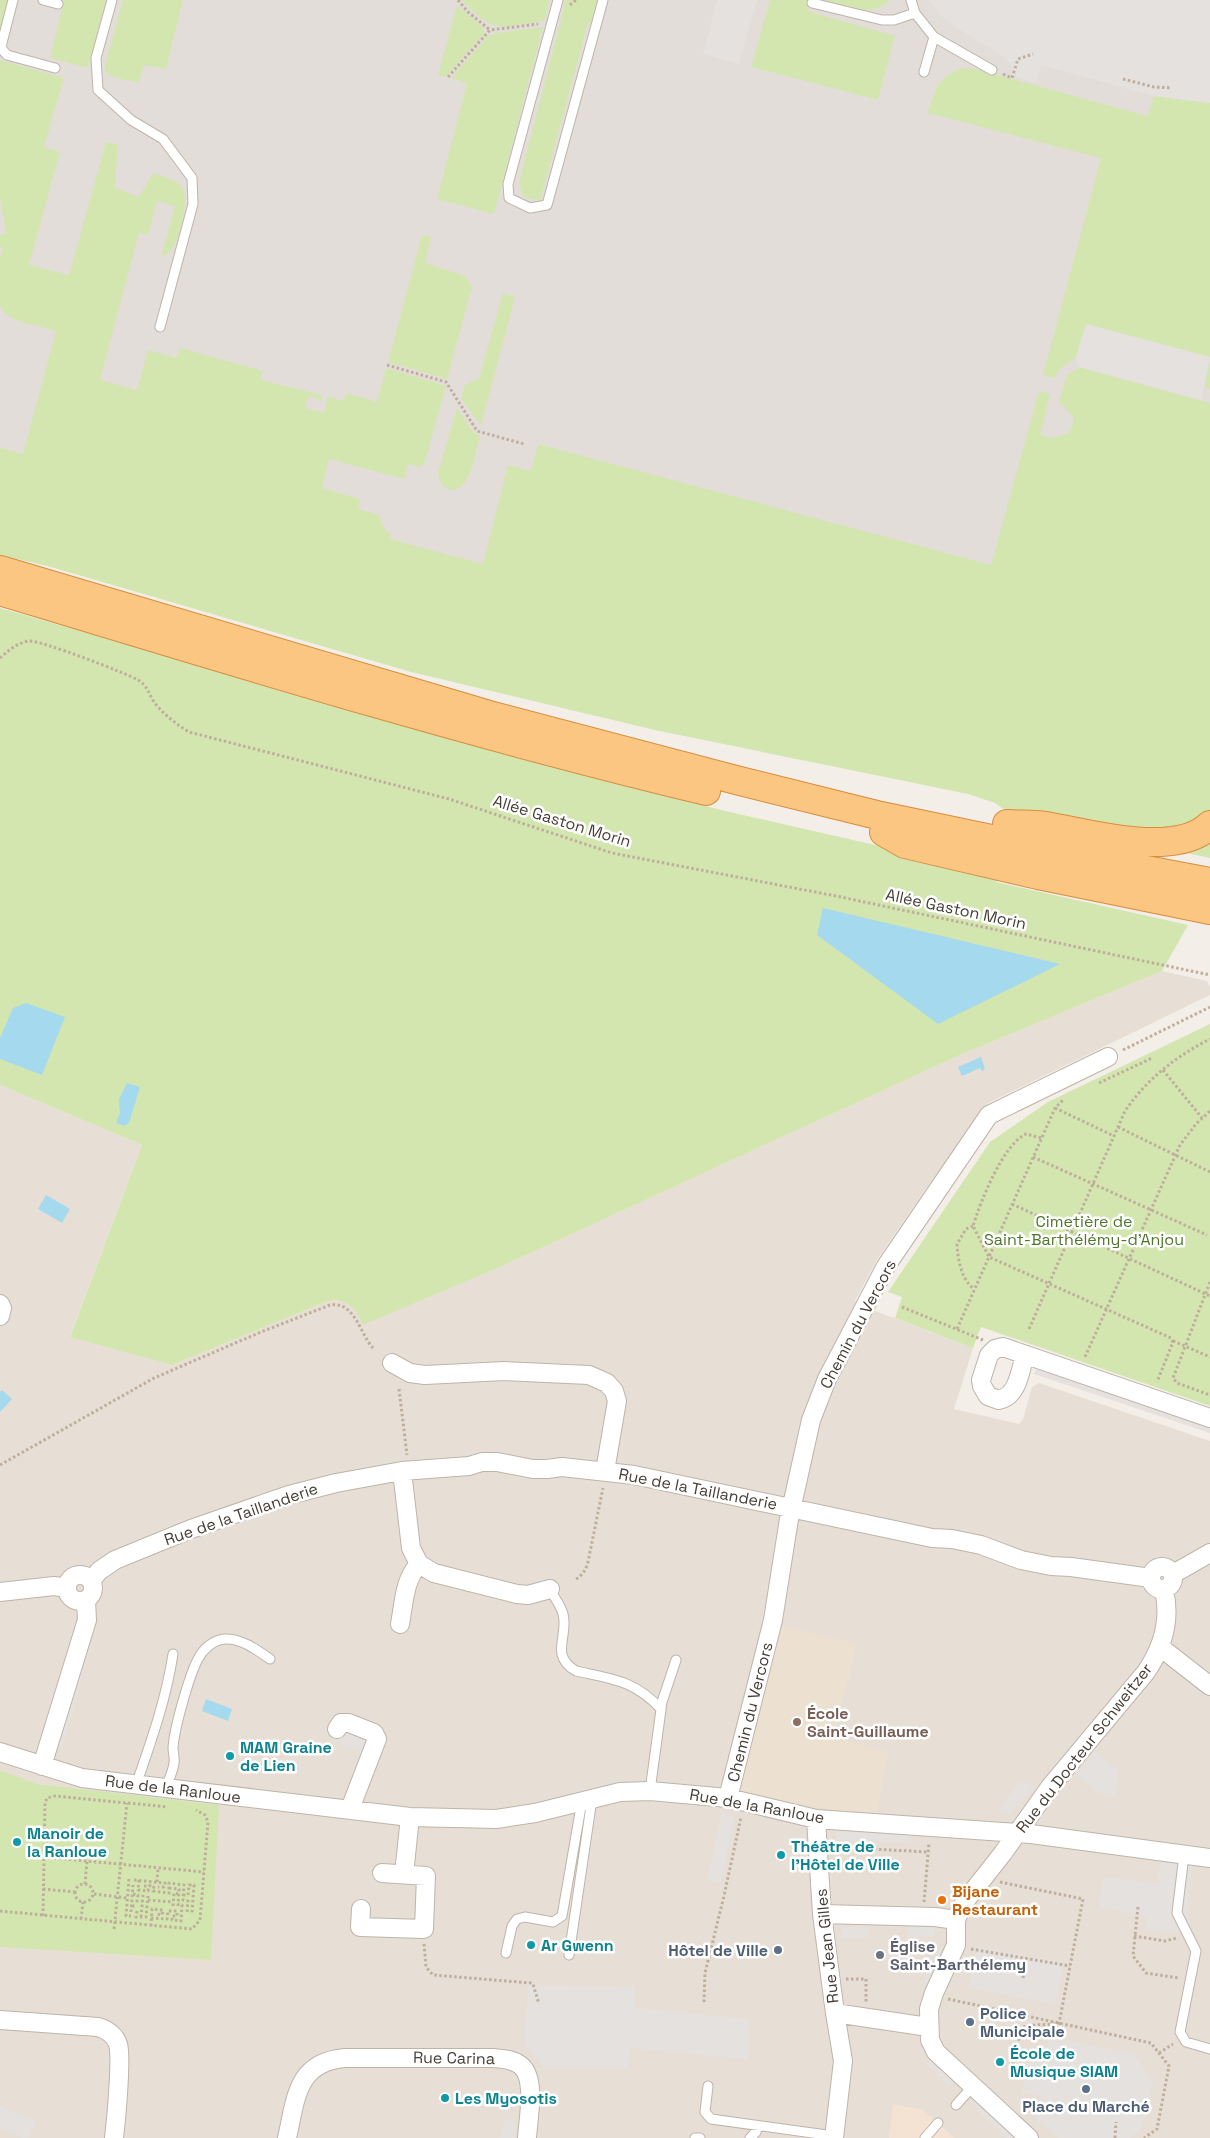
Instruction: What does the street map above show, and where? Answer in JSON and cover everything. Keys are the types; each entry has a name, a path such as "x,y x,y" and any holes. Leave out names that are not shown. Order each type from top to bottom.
{"highway":[{"path":"0,570 489,715 651,757 881,816 1077,857 1210,882"},
{"path":"0,591 306,684 475,732 628,772 884,832 1210,894"},
{"path":"651,757 692,760 1007,824 1210,868"},
{"path":"1007,824 1043,826 1137,841 1165,842 1187,838 1210,825"},
{"path":"884,832 905,844 1038,875 1210,910"}],"street":[{"name":"Chemin du Vercors","path":"736,1800 773,1620 791,1508 811,1420 827,1379 886,1266 989,1116 1108,1056"},
{"path":"0,1304 2,1308 0,1316"},
{"path":"1025,1355 1210,1418"},
{"name":"Rue de la Taillanderie","path":"392,1364 410,1373 425,1375 504,1371 589,1374 598,1378 614,1391 618,1401 605,1477"},
{"name":"Rue de la Taillanderie","path":"91,1581 99,1571 115,1560 263,1503 321,1486 405,1471 497,1462 533,1469 562,1467 605,1477 791,1508 932,1538 952,1539 981,1545 1021,1560 1051,1566 1071,1567 1157,1584"},
{"path":"405,1471 411,1548 419,1564 434,1573 516,1594 528,1595 550,1589"},
{"path":"1157,1584 1173,1583 1173,1574 1210,1553"},
{"path":"400,1624 408,1581 419,1564"},
{"path":"76,1576 84,1576 91,1581 92,1594 86,1600 73,1599 70,1596 67,1588 69,1580 76,1576"},
{"name":"Rue du Docteur Schweitzer","path":"956,1920 966,1900 1050,1787 1146,1672 1160,1647 1168,1613 1157,1584"},
{"path":"0,1592 54,1586 67,1588"},
{"path":"42,1766 88,1620 86,1600"},
{"path":"1160,1647 1210,1686"},
{"path":"337,1729 341,1723 349,1722 374,1733 377,1740 350,1809"},
{"name":"Rue de la Ranloue","path":"0,1752 82,1778 410,1817 496,1818 535,1813 620,1792 650,1791 736,1800 816,1819 1017,1832 1210,1858"},
{"path":"404,1874 410,1817"},
{"name":"Rue Jean Gilles","path":"816,1819 822,1914 834,2013 843,2061 834,2137"},
{"path":"361,1909 360,1927 424,1929 426,1876 382,1872"},
{"path":"822,1914 956,1920 956,1945 931,2000 928,2027 930,2040 936,2052 1029,2138"},
{"path":"834,2013 928,2027"},
{"path":"0,2020 98,2027 103,2028 112,2035 119,2051 114,2138"},
{"name":"Rue Carina","path":"287,2138 299,2086 312,2068 332,2059 344,2058 493,2058 515,2062 524,2070 529,2080 527,2138"}],"lane":[{"path":"13,0 2,42 2,50 7,55 56,68"},
{"path":"43,0 58,4"},
{"path":"112,0 96,58 98,90 131,120 163,139 192,178 193,204 160,327"},
{"path":"558,0 508,184 509,198 530,208 547,204 603,0"},
{"path":"911,0 915,13 934,37 992,70"},
{"path":"812,3 882,20 894,20 915,13"},
{"path":"924,72 934,37"},
{"path":"550,1589 563,1613 560,1650 570,1667 576,1671 634,1686 648,1695 661,1709"},
{"path":"166,1789 168,1777 174,1764 175,1733 184,1697 198,1659 209,1646 226,1639 250,1646 270,1659"},
{"path":"136,1785 157,1726 168,1686 173,1654"},
{"path":"650,1791 658,1752 661,1709 676,1660"},
{"path":"506,1953 512,1926 517,1919 526,1917 554,1922 562,1916 587,1800"},
{"path":"569,1954 587,1800"},
{"path":"1184,1855 1177,1913 1196,1951 1180,2032 1186,2042 1210,2050"},
{"path":"708,2086 705,2109 708,2118 747,2123 757,2127 834,2137"},
{"path":"956,2105 973,2086"},
{"path":"926,2138 938,2123"},
{"path":"750,2138 756,2132 757,2127"},
{"path":"695,2138 700,2138"}],"path":[{"path":"458,0 468,12 490,30"},
{"path":"448,77 490,30 544,24"},
{"path":"992,70 1012,78 1018,59 1033,54"},
{"path":"1123,79 1154,87 1172,88"},
{"path":"387,365 446,382 476,431 524,444"},
{"name":"Allée Gaston Morin","path":"0,658 12,646 31,641 69,652 139,681 150,692 153,701 172,721 189,732 449,799 612,852 826,894 1210,975"},
{"path":"1108,1056 1210,1007"},
{"path":"1028,1329 1125,1111 1136,1095 1162,1070 1210,1039"},
{"path":"1092,1086 1152,1058"},
{"path":"1162,1070 1202,1118"},
{"path":"957,1329 1055,1108 1066,1098"},
{"path":"1055,1108 1114,1136"},
{"path":"1086,1357 1180,1145 1202,1118 1210,1112"},
{"path":"1118,1127 1210,1172"},
{"path":"974,1289 966,1283 963,1277 957,1244 966,1229 973,1226 984,1197 1009,1148 1026,1134 1041,1138"},
{"path":"1033,1156 1207,1236"},
{"path":"1012,1204 1210,1296"},
{"path":"973,1226 989,1257 1186,1345 1210,1358"},
{"path":"1210,1282 1204,1293 1174,1381 1210,1395"},
{"path":"0,1465 154,1378 330,1305 340,1305 351,1312 373,1348"},
{"path":"902,1307 984,1340"},
{"path":"1157,1384 1172,1340"},
{"path":"400,1389 405,1471"},
{"path":"576,1579 586,1569 588,1562 605,1477"},
{"path":"43,1916 45,1803 50,1797 171,1808"},
{"path":"704,2002 705,1972 724,1896 736,1800"},
{"path":"114,1929 127,1803"},
{"path":"0,1912 192,1929 200,1920 208,1822 202,1812 189,1810"},
{"path":"922,1917 931,1825"},
{"path":"818,1846 928,1852"},
{"path":"44,1856 204,1872"},
{"path":"85,1884 87,1861"},
{"path":"152,1918 167,1919 168,1911 177,1912 177,1916 172,1916 172,1920 181,1921 182,1905 178,1905 184,1885 170,1883 169,1892 153,1891 158,1868"},
{"path":"1001,1875 998,1881 1083,1899 1057,2034"},
{"path":"129,1879 126,1916 131,1916"},
{"path":"134,1880 156,1884"},
{"path":"139,1880 138,1890 148,1891 149,1886"},
{"path":"85,1884 92,1887 94,1894 90,1900 83,1902 77,1899 75,1892 78,1886 85,1884"},
{"path":"144,1886 156,1884"},
{"path":"131,1912 133,1885"},
{"path":"132,1906 137,1908 136,1917 146,1917 148,1898 173,1904 174,1893 188,1895 189,1885 194,1885 192,1913"},
{"path":"169,1888 179,1889 183,1900 188,1901 187,1914"},
{"path":"43,1889 75,1892"},
{"path":"128,1890 138,1895 137,1901 142,1901"},
{"path":"94,1894 127,1898"},
{"path":"141,1917 143,1895"},
{"path":"193,1900 201,1901"},
{"path":"81,1920 83,1902"},
{"path":"1138,1907 1133,1956 1146,1973 1190,1979"},
{"path":"151,1926 152,1910 163,1910 162,1915 157,1914"},
{"path":"424,1929 424,1960 427,1971 433,1975 531,1983 533,1984 538,2004"},
{"path":"1134,1936 1165,1941 1187,1933"},
{"path":"968,1948 1070,1966"},
{"path":"1023,1978 1026,1959"},
{"path":"830,1979 866,1979 866,2017"},
{"path":"946,1998 1151,2042 1169,2066 1157,2129 1144,2138"},
{"path":"1012,2070 1022,2028 1030,2025 1048,2026 1060,2023"},
{"path":"1115,2138 1116,2122"}],"shaded area":[{"path":"0,0 1210,0 1210,786 0,524"},
{"path":"717,0 757,0 739,64 703,54"},
{"path":"928,0 1210,0 1210,103 1154,96 1041,65 1036,83 1016,77 1011,64 1004,57 954,26 941,16"},
{"path":"1086,324 1210,357 1201,400 1079,367 1076,357"},
{"path":"1162,971 1207,981 1210,987 1210,995 988,1103 878,1258 855,1301 870,1309 973,1348 954,1409 1019,1424 1023,1419 1032,1387 1039,1383 1210,1441 1210,2138 954,2138 923,2110 894,2105 889,2138 0,2138 0,1085 142,1145 70,1336 172,1365 328,1301 343,1301 351,1305 357,1311 364,1324 498,1268 960,1055"},
{"path":"1036,1369 1210,1427 1210,1433 1034,1374"},
{"name":"École Saint-Guillaume","path":"779,1625 857,1644 833,1738 888,1752 877,1813 832,1810 804,1805 742,1791 739,1786 752,1732 759,1726 754,1718"},
{"path":"90,1626 95,1631 62,1747 55,1745"},
{"path":"343,1727 369,1738 365,1754 337,1742"},
{"path":"1095,1751 1118,1771 1116,1797 1101,1794 1076,1774"},
{"path":"1020,1782 1034,1786 1011,1814 997,1811"},
{"path":"722,1813 735,1816 720,1883 707,1880"},
{"path":"837,1829 911,1832 910,1843 836,1840"},
{"path":"1161,1858 1193,1862 1188,1910 1192,1931 1170,1933 1145,1929 1147,1916 1099,1907 1104,1877 1158,1884"},
{"path":"908,1926 935,1926 935,1936 907,1937"},
{"path":"841,1927 868,1927 868,1938 841,1938"},
{"path":"977,1947 1022,1955 1022,1961 1031,1963 1032,1957 1063,1962 1055,2004 969,1988"},
{"path":"938,1949 944,1951 928,1984 923,1981"},
{"path":"528,1985 634,1987 635,2008 749,2019 747,2059 630,2048 628,2069 544,2068 525,2045"},
{"name":"Place du Marché","path":"1051,2037 1133,2054 1153,2082 1141,2128 1129,2138 1058,2138 1034,2116 1037,2112 1040,2096 1021,2092 1030,2057 1043,2060"},
{"path":"930,2060 954,2082 950,2086 926,2064"},
{"path":"977,2103 1015,2138 1007,2138 974,2107"},
{"path":"893,2105 923,2110 954,2138 889,2138"},
{"path":"0,2106 35,2122 28,2138 23,2138 0,2128"},
{"path":"505,2119 516,2122 515,2138 500,2138"}],"green space":[{"path":"0,0 10,0 0,33"},
{"path":"64,0 106,0 88,68 50,58"},
{"path":"123,0 183,0 166,69 144,65 139,83 112,77 105,71"},
{"path":"461,0 550,0 544,21 498,26 482,19"},
{"path":"566,0 597,0 591,23 588,23 540,201 523,197 519,182"},
{"path":"770,0 809,0 807,11 895,36 878,100 751,67"},
{"path":"825,0 890,0 883,6 867,10 850,8"},
{"path":"457,5 483,27 485,33 445,77 438,75"},
{"path":"543,27 494,214 437,199 467,83 451,78 487,37 495,33"},
{"path":"0,60 64,78 44,147 60,152 29,265 69,275 106,142 118,145 115,188 139,197 153,173 176,182 182,187 184,192 185,200 181,229 178,238 169,252 161,257 175,206 157,201 148,235 139,233 100,380 137,390 148,350 177,358 180,348 263,371 261,380 322,395 321,400 308,396 305,408 324,413 328,397 344,401 346,393 377,402 386,368 446,386 425,462 420,467 408,464 404,479 329,459 322,488 360,499 358,509 379,515 385,531 391,533 390,539 483,564 508,465 531,471 538,444 991,565 1039,391 1050,394 1040,435 1052,438 1069,433 1074,418 1059,401 1067,375 1079,367 1210,403 1210,814 1175,834 1075,825 1005,810 995,803 968,794 655,730 411,672 51,567 0,555 0,448 23,454 56,331 18,321 5,313 0,307 0,258 3,248 0,247 0,235 6,234 0,197"},
{"path":"963,68 975,69 1148,116 1154,96 1210,103 1210,357 1086,324 1076,357 1061,368 1055,378 1043,375 1101,158 928,113 938,85 948,75"},
{"path":"422,235 431,237 425,263 465,276 472,287 447,379 388,362"},
{"path":"503,293 515,297 481,426 461,398 465,385 479,378"},
{"path":"1210,360 1210,389 1204,387"},
{"path":"457,408 473,432 480,436 471,471 462,486 456,490 448,489 444,486 438,473"},
{"path":"0,608 492,749 721,810 998,873 996,882 1188,925 1162,971 960,1055 498,1268 363,1325 354,1309 346,1303 335,1300 328,1301 172,1365 70,1337 142,1145 0,1085"},
{"path":"1210,834 1210,858 1182,852"},
{"name":"Cimetière de Saint-Barthélémy-d'Anjou","path":"1210,1024 1210,1406 981,1327 973,1348 895,1318 902,1297 888,1292 990,1142 1048,1102"},
{"path":"0,1770 37,1784 219,1805 211,1960 0,1947"}],"water":[{"path":"823,908 1060,964 938,1024 817,935"},
{"path":"26,1003 65,1017 42,1075 0,1059 0,1038 13,1008"},
{"path":"981,1057 985,1069 982,1071 980,1068 962,1076 958,1067"},
{"path":"127,1083 140,1087 129,1123 124,1126 116,1123 120,1113 119,1099"},
{"path":"46,1195 70,1209 62,1223 38,1209"},
{"path":"2,1390 12,1399 0,1412 0,1392"},
{"path":"206,1699 232,1709 228,1721 202,1711"}],"place":[{"name":"École Saint-Guillaume","path":"797,1722"},
{"name":"MAM Graine de Lien","path":"230,1756"},
{"name":"Manoir de la Ranloue","path":"17,1842"},
{"name":"Théâtre de l’Hôtel de Ville","path":"781,1855"},
{"name":"Bijane Restaurant","path":"942,1900"},
{"name":"Ar Gwenn","path":"531,1945"},
{"name":"Hôtel de Ville","path":"778,1950"},
{"name":"Église Saint-Barthélemy","path":"880,1955"},
{"name":"Police Municipale","path":"970,2022"},
{"name":"École de Musique SIAM","path":"1000,2062"},
{"name":"Place du Marché","path":"1086,2089"},
{"name":"Les Myosotis","path":"445,2098"}]}
